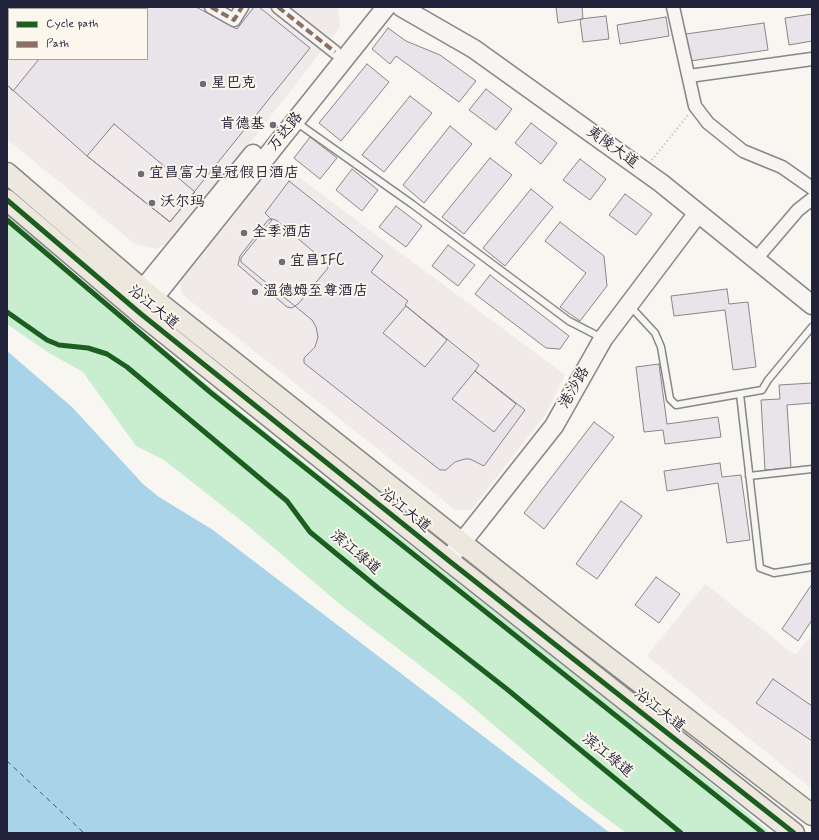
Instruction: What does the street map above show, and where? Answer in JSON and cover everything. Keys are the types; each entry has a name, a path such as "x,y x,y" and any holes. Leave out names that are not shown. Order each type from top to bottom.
{"main road":[{"name":"沿江大道","path":"7,173 142,302 448,560 794,833"},
{"name":"沿江大道","path":"7,200 461,543 812,815"}],"street":[{"path":"211,7 234,20 242,7"},
{"path":"278,7 335,52"},
{"name":"万达路","path":"142,302 371,7"},
{"name":"万达路","path":"142,302 295,121 386,7"},
{"name":"夷陵大道","path":"401,7 474,49 661,183 812,305"},
{"name":"夷陵大道","path":"419,7 477,42 649,164 812,291"},
{"path":"674,7 695,106 708,122 743,151 782,167 812,188"},
{"path":"689,76 812,59"},
{"path":"762,252 798,210 812,199"},
{"name":"港沙路","path":"448,560 554,426 603,339 698,213"}],"lane":[{"path":"295,121 412,204 569,321 603,339"},
{"path":"629,305 655,333 661,347 670,399 676,405 762,390 768,380 812,327"},
{"path":"740,394 760,568 774,573 812,567"},
{"path":"749,476 812,469"}],"path":[{"path":"649,164 695,106"}],"shaded area":[{"path":"7,7 338,7 340,27 176,238 157,249 135,244 7,139"},
{"path":"277,161 565,375 546,414 471,510 455,510 182,294 181,280"},
{"path":"705,584 795,655 812,635 812,789 647,656"}],"green space":[{"path":"7,214 35,237 82,283 277,441 671,750 771,833 626,833 582,800 456,693 341,605 248,526 164,460 136,446 83,372 49,353 7,324"}],"water":[{"path":"7,351 72,407 143,484 159,497 213,530 610,833 7,833"}],"building":[{"path":"7,7 196,7 237,29 254,7 259,7 310,48 170,222 87,156 7,85"},
{"path":"7,7 17,7 18,8 8,8 8,60 38,60 13,91 7,85"},
{"path":"556,7 582,7 583,19 558,23"},
{"path":"812,14 812,41 789,45 785,18"},
{"path":"606,16 609,39 583,42 580,19"},
{"path":"666,17 669,36 620,44 617,25"},
{"path":"764,23 768,50 690,61 686,34"},
{"path":"388,28 406,41 440,55 476,81 459,102 396,56 390,64 372,49"},
{"path":"367,64 389,82 341,141 319,123"},
{"path":"486,89 512,109 496,130 469,110"},
{"path":"410,96 432,113 384,172 362,155"},
{"path":"531,123 557,143 541,164 515,143"},
{"name":"宜昌富力皇冠假日酒店","path":"114,124 195,192 170,222 87,156"},
{"path":"450,126 472,144 424,203 403,185"},
{"path":"310,137 337,158 320,179 294,158"},
{"path":"490,158 512,175 464,234 442,217"},
{"path":"580,159 606,179 590,200 563,180"},
{"path":"352,169 378,190 362,211 336,190"},
{"path":"289,181 383,256 371,272 408,301 405,305 479,365 475,371 525,410 484,466 470,459 465,459 455,462 446,470 440,470 304,363 304,358 315,347 318,337 316,327 312,320 241,262 241,258 272,220 265,213"},
{"path":"531,189 553,207 505,266 483,248"},
{"path":"625,194 652,214 636,235 609,215"},
{"path":"396,206 422,226 406,247 379,227"},
{"name":"宜昌IFC","path":"268,220 276,220 328,264 328,268 298,304 292,308 287,307 238,265 240,256"},
{"path":"560,222 604,256 607,286 580,321 560,307 586,273 545,241"},
{"path":"448,245 475,265 458,286 432,266"},
{"path":"490,275 569,336 560,349 546,348 475,294"},
{"path":"727,289 729,304 748,302 756,367 733,370 725,310 674,316 671,296"},
{"path":"406,306 447,340 425,367 383,333"},
{"path":"659,364 667,424 718,417 721,437 665,444 663,430 644,432 636,367"},
{"path":"475,371 516,404 494,432 452,399"},
{"path":"812,383 812,403 787,405 791,468 765,470 761,400 780,399 779,385"},
{"path":"594,422 614,437 544,529 524,513"},
{"path":"720,463 722,477 741,475 750,540 727,543 718,483 667,491 664,471"},
{"path":"621,501 642,516 597,579 576,564"},
{"path":"656,577 680,594 659,623 635,605"},
{"path":"812,584 812,620 798,641 782,629"},
{"path":"773,679 812,706 812,741 756,703"}],"ferry route":[{"path":"7,761 84,833"}],"marked path":[{"path":"211,7 234,20 242,7"},
{"path":"278,7 335,52"}],"cycle path":[{"path":"7,200 141,314 448,560 794,833"},
{"path":"7,220 210,392 763,833"},
{"name":"滨江绿道","path":"7,312 47,340 59,345 88,348 107,354 127,367 287,501 310,532 378,588 508,690 681,833"}],"place":[{"name":"星巴克","path":"203,84"},
{"name":"肯德基","path":"273,125"},
{"name":"宜昌富力皇冠假日酒店","path":"141,174"},
{"name":"沃尔玛","path":"152,203"},
{"name":"全季酒店","path":"244,233"},
{"name":"宜昌IFC","path":"282,262"},
{"name":"温德姆至尊酒店","path":"255,292"}]}
